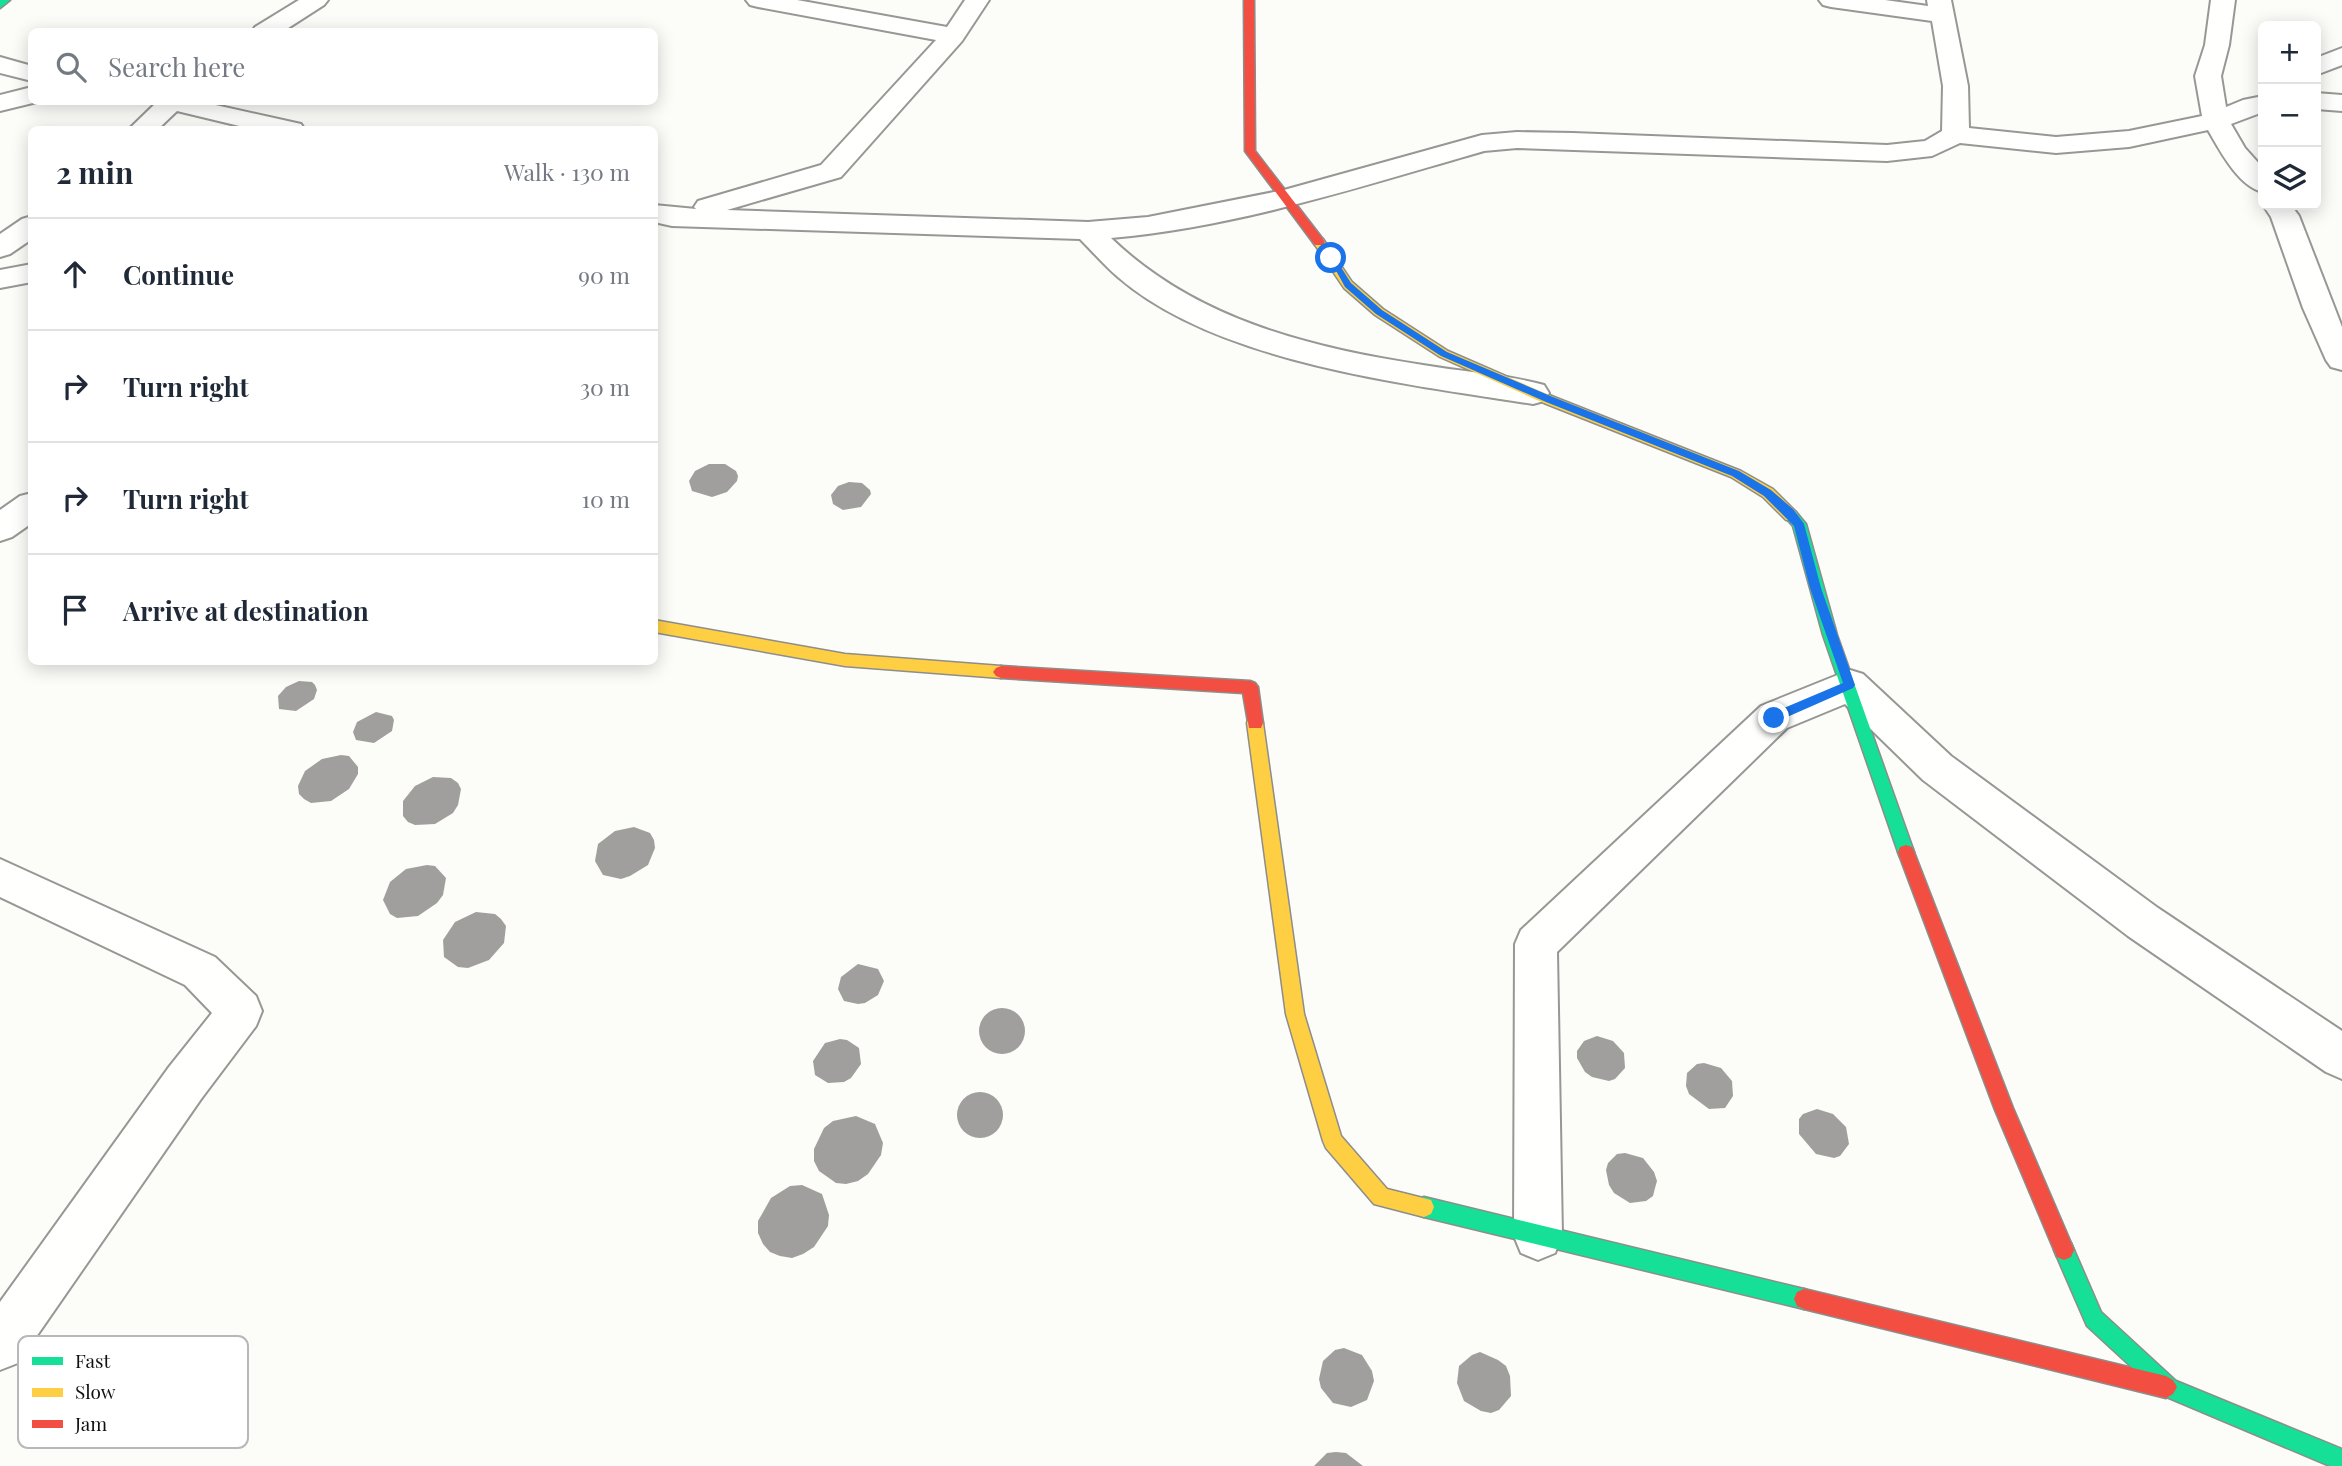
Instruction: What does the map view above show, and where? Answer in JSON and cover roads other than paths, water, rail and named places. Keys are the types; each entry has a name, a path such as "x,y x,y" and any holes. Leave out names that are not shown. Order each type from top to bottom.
{"street":[{"path":"0,5 5,0"},
{"path":"270,28 316,0"},
{"path":"758,0 953,36"},
{"path":"660,216 831,171 953,36 977,0"},
{"path":"1249,0 1250,151 1288,198 1348,285 1379,312 1444,354 1533,393 1736,474 1768,493 1799,524 1819,600 1936,936 2019,1145 2094,1319 2169,1388"},
{"path":"1831,0 1941,8 1957,100 1958,123 1955,135"},
{"path":"2223,0 2217,45 2208,76 2216,121 2234,152 2258,178"},
{"path":"2321,66 2342,55"},
{"path":"0,65 28,73"},
{"path":"0,103 28,96"},
{"path":"2321,101 2342,103"},
{"path":"660,216 1088,231 1148,226 1288,198 1482,143 1517,140 1562,141 1887,153 1932,148 1955,135 2056,145 2129,139 2216,121 2258,102"},
{"path":"145,126 169,105"},
{"path":"185,105 275,126"},
{"path":"2281,210 2318,308 2342,360"},
{"path":"0,248 28,228"},
{"path":"1088,231 1104,250 1149,287 1204,319 1298,349 1389,370 1533,393"},
{"path":"0,528 28,508"},
{"path":"658,627 845,660 1060,677 1250,687 1295,1014 1333,1141 1381,1197 2169,1388 2342,1460"},
{"path":"1850,685 1937,768 2143,922 2342,1057"},
{"path":"1538,1236 1536,944 1774,718 1850,685"},
{"path":"0,877 200,971 240,1011 185,1083 0,1345"}]}
